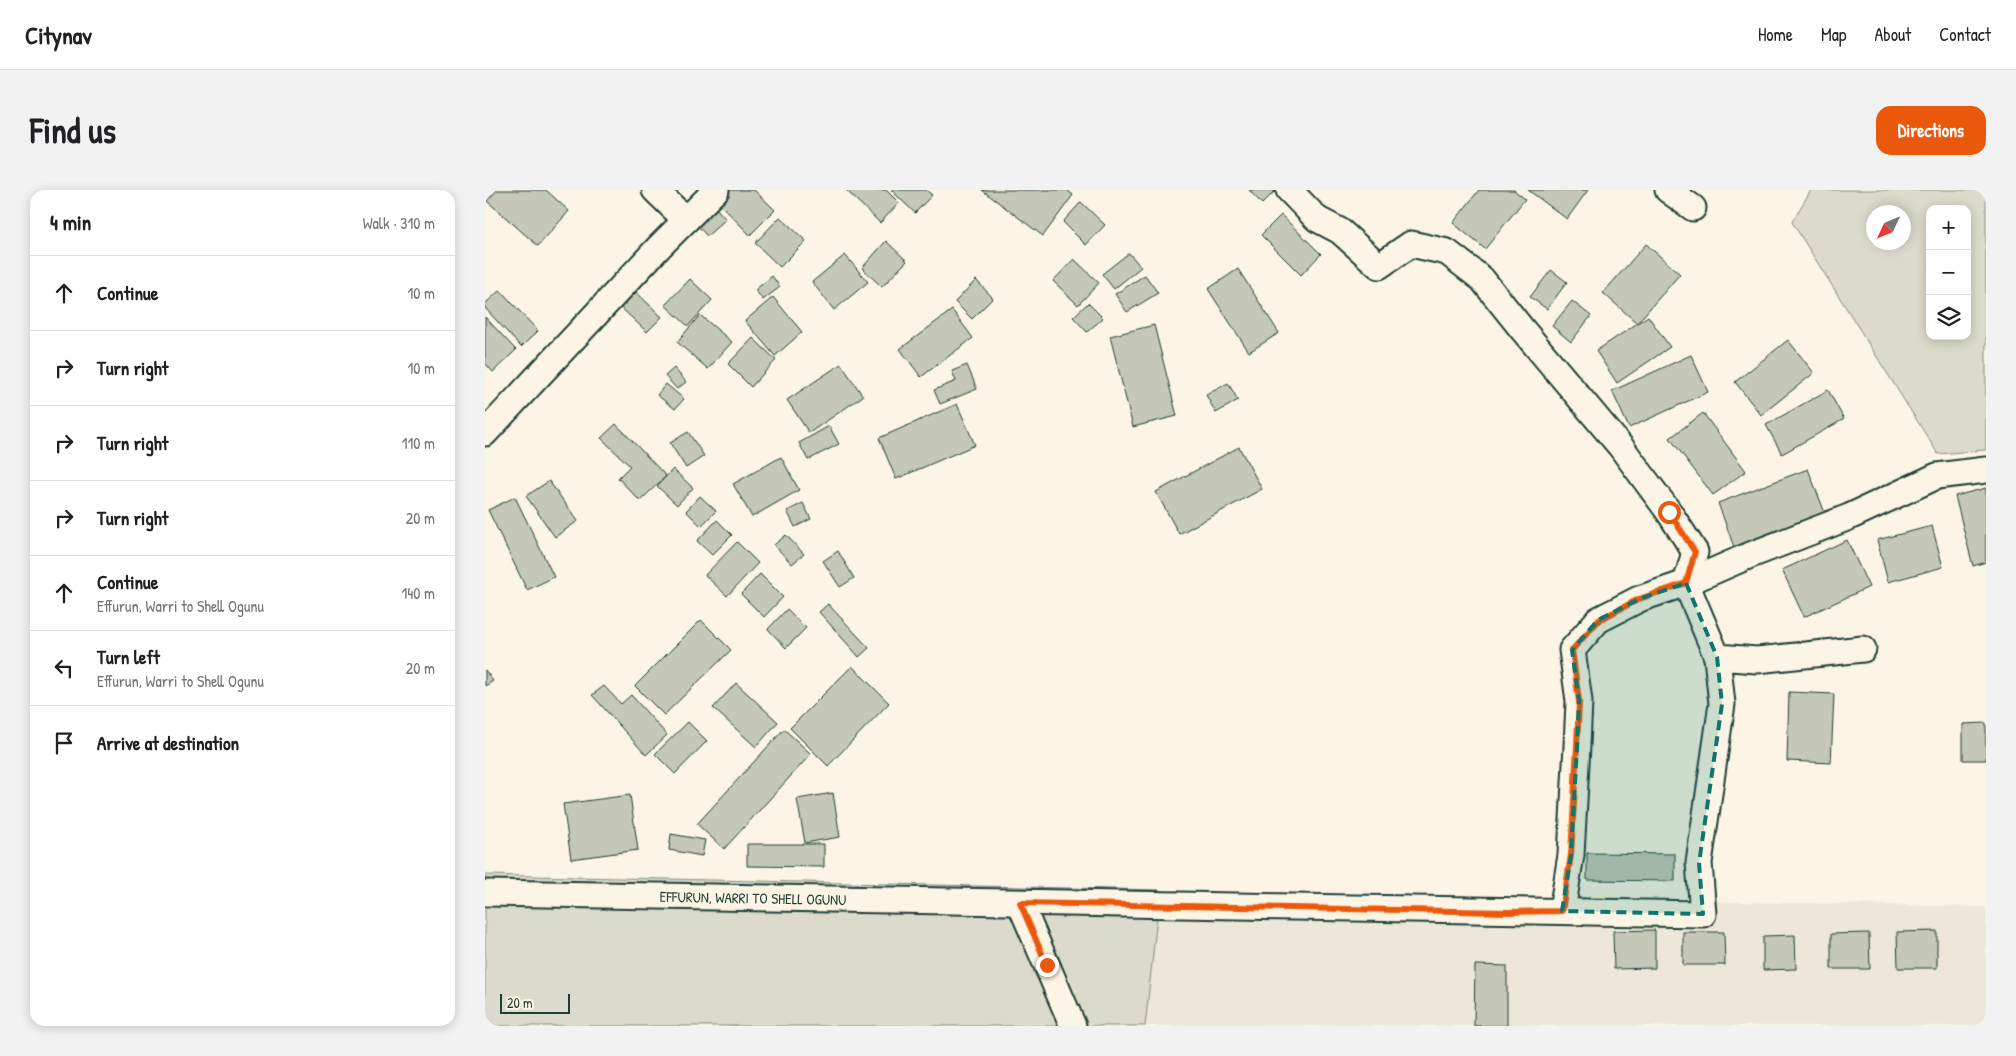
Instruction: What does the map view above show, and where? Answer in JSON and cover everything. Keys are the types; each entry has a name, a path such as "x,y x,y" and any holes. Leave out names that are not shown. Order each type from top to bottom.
{"street":[{"path":"655,190 686,220"},
{"path":"485,433 716,190"},
{"path":"1289,190 1317,219 1340,231 1379,266 1411,244 1447,252 1483,279 1522,329 1621,446 1669,512 1695,552 1686,583 1717,657 1757,660 1863,649"},
{"path":"1668,190 1693,208"},
{"path":"1562,911 1571,855 1579,701 1572,650 1599,620 1639,599 1686,583 1748,556 1849,518 1937,476 1986,470"},
{"name":"EFFURUN, WARRI TO SHELL OGUNU","path":"485,893 1703,914 1699,863 1723,704 1717,657"},
{"path":"1020,903 1073,1026"}],"highlighted area":[{"path":"1686,583 1717,657 1722,704 1699,863 1703,914 1562,911 1571,855 1579,701 1572,650 1598,620 1639,599"}],"shaded area":[{"path":"1811,190 1986,190 1986,450 1938,454 1792,222"},
{"path":"485,875 1160,890 1145,1026 485,1026"},
{"path":"1160,890 1986,907 1986,1026 1145,1026"}],"building":[{"path":"497,190 546,190 569,211 538,246 487,201"},
{"path":"726,190 754,190 775,210 750,235 716,200"},
{"path":"846,190 886,190 899,203 880,223"},
{"path":"891,190 926,190 932,195 915,213"},
{"path":"982,190 1067,190 1073,195 1043,236"},
{"path":"1249,190 1276,190 1262,204"},
{"path":"1479,190 1514,190 1525,199 1485,249 1453,223"},
{"path":"1528,190 1588,190 1567,219"},
{"path":"1081,202 1105,225 1086,245 1063,222"},
{"path":"714,206 726,219 707,236 695,223"},
{"path":"1281,215 1321,254 1301,275 1261,235"},
{"path":"780,217 806,241 780,267 755,243"},
{"path":"886,241 907,261 882,287 862,268"},
{"path":"1646,244 1680,274 1637,323 1603,293"},
{"path":"1129,253 1141,267 1114,289 1102,274"},
{"path":"845,255 868,282 834,310 812,282"},
{"path":"1074,259 1099,283 1078,305 1053,281"},
{"path":"1238,269 1279,333 1249,352 1208,289"},
{"path":"1551,270 1567,282 1547,309 1530,297"},
{"path":"1145,275 1158,293 1127,312 1115,294"},
{"path":"772,276 780,287 763,300 755,290"},
{"path":"690,279 712,300 688,326 665,305"},
{"path":"976,280 993,298 972,319 955,302"},
{"path":"631,287 662,317 647,332 616,303"},
{"path":"500,290 538,331 521,347 485,308 485,304"},
{"path":"773,297 802,332 775,356 745,321"},
{"path":"1572,301 1591,316 1571,342 1552,326"},
{"path":"1088,303 1103,318 1087,332 1073,317"},
{"path":"952,310 973,338 921,377 900,349"},
{"path":"700,315 732,342 708,369 677,342"},
{"path":"1648,316 1670,347 1617,383 1596,351"},
{"path":"485,317 516,350 493,372 485,363"},
{"path":"1154,325 1177,416 1133,427 1110,336"},
{"path":"753,338 776,360 751,387 728,364"},
{"path":"1788,340 1814,373 1761,415 1735,382"},
{"path":"1691,355 1708,392 1629,428 1612,391"},
{"path":"841,364 863,396 809,433 787,400"},
{"path":"967,365 977,389 940,404 934,390 956,381 952,371"},
{"path":"674,368 686,382 677,389 665,376"},
{"path":"1228,383 1238,400 1216,413 1206,395"},
{"path":"666,384 684,399 675,409 657,395"},
{"path":"1828,390 1844,419 1782,454 1766,425"},
{"path":"957,404 975,445 896,479 879,438"},
{"path":"1703,413 1746,471 1713,495 1670,438"},
{"path":"616,424 666,476 640,501 618,478 630,466 601,438"},
{"path":"829,426 839,444 808,460 799,443"},
{"path":"688,432 704,456 686,468 670,443"},
{"path":"1239,447 1262,489 1179,534 1156,492"},
{"path":"781,457 799,490 752,517 733,484"},
{"path":"673,469 693,488 677,505 657,486"},
{"path":"1808,469 1825,513 1734,547 1718,503"},
{"path":"549,481 578,521 555,537 526,496"},
{"path":"1986,488 1986,562 1973,566 1955,496"},
{"path":"700,496 716,511 701,526 686,511"},
{"path":"515,497 554,577 527,590 488,510"},
{"path":"803,503 811,519 795,527 787,511"},
{"path":"717,520 732,535 712,555 697,541"},
{"path":"1932,526 1943,567 1888,582 1877,540"},
{"path":"786,535 804,554 792,564 774,545"},
{"path":"1847,540 1869,587 1804,617 1782,570"},
{"path":"737,542 758,563 727,596 705,575"},
{"path":"838,551 854,578 840,587 823,561"},
{"path":"760,574 783,597 764,617 741,594"},
{"path":"828,604 869,648 859,657 819,612"},
{"path":"787,609 806,628 786,648 768,629"},
{"path":"701,620 731,650 664,715 635,686"},
{"path":"852,666 889,703 828,766 790,728"},
{"path":"485,670 493,681 485,686"},
{"path":"736,683 778,722 756,747 713,708"},
{"path":"604,686 621,704 631,695 667,735 646,755 592,695"},
{"path":"1789,692 1834,694 1831,763 1787,761"},
{"path":"688,722 707,741 675,774 655,754"},
{"path":"1986,723 1986,760 1963,760 1963,724"},
{"path":"784,729 811,754 724,849 697,824"},
{"path":"833,793 840,837 805,843 797,799"},
{"path":"630,795 638,850 571,859 563,804"},
{"path":"671,834 705,840 702,856 669,850"},
{"path":"747,844 824,844 824,867 747,866"},
{"path":"1587,853 1675,854 1675,881 1587,880"},
{"path":"1655,930 1655,968 1614,969 1613,931"},
{"path":"1937,931 1937,968 1898,968 1897,932"},
{"path":"1683,932 1724,932 1725,965 1683,965"},
{"path":"1869,933 1870,969 1831,969 1831,934"},
{"path":"1795,935 1796,969 1763,970 1763,936"},
{"path":"1475,965 1507,966 1507,1026 1474,1026"}],"route":[{"path":"1047,965 1020,903 1509,912 1562,911 1571,855 1579,701 1572,650 1599,620 1639,599 1686,583 1695,552 1669,512"}]}
